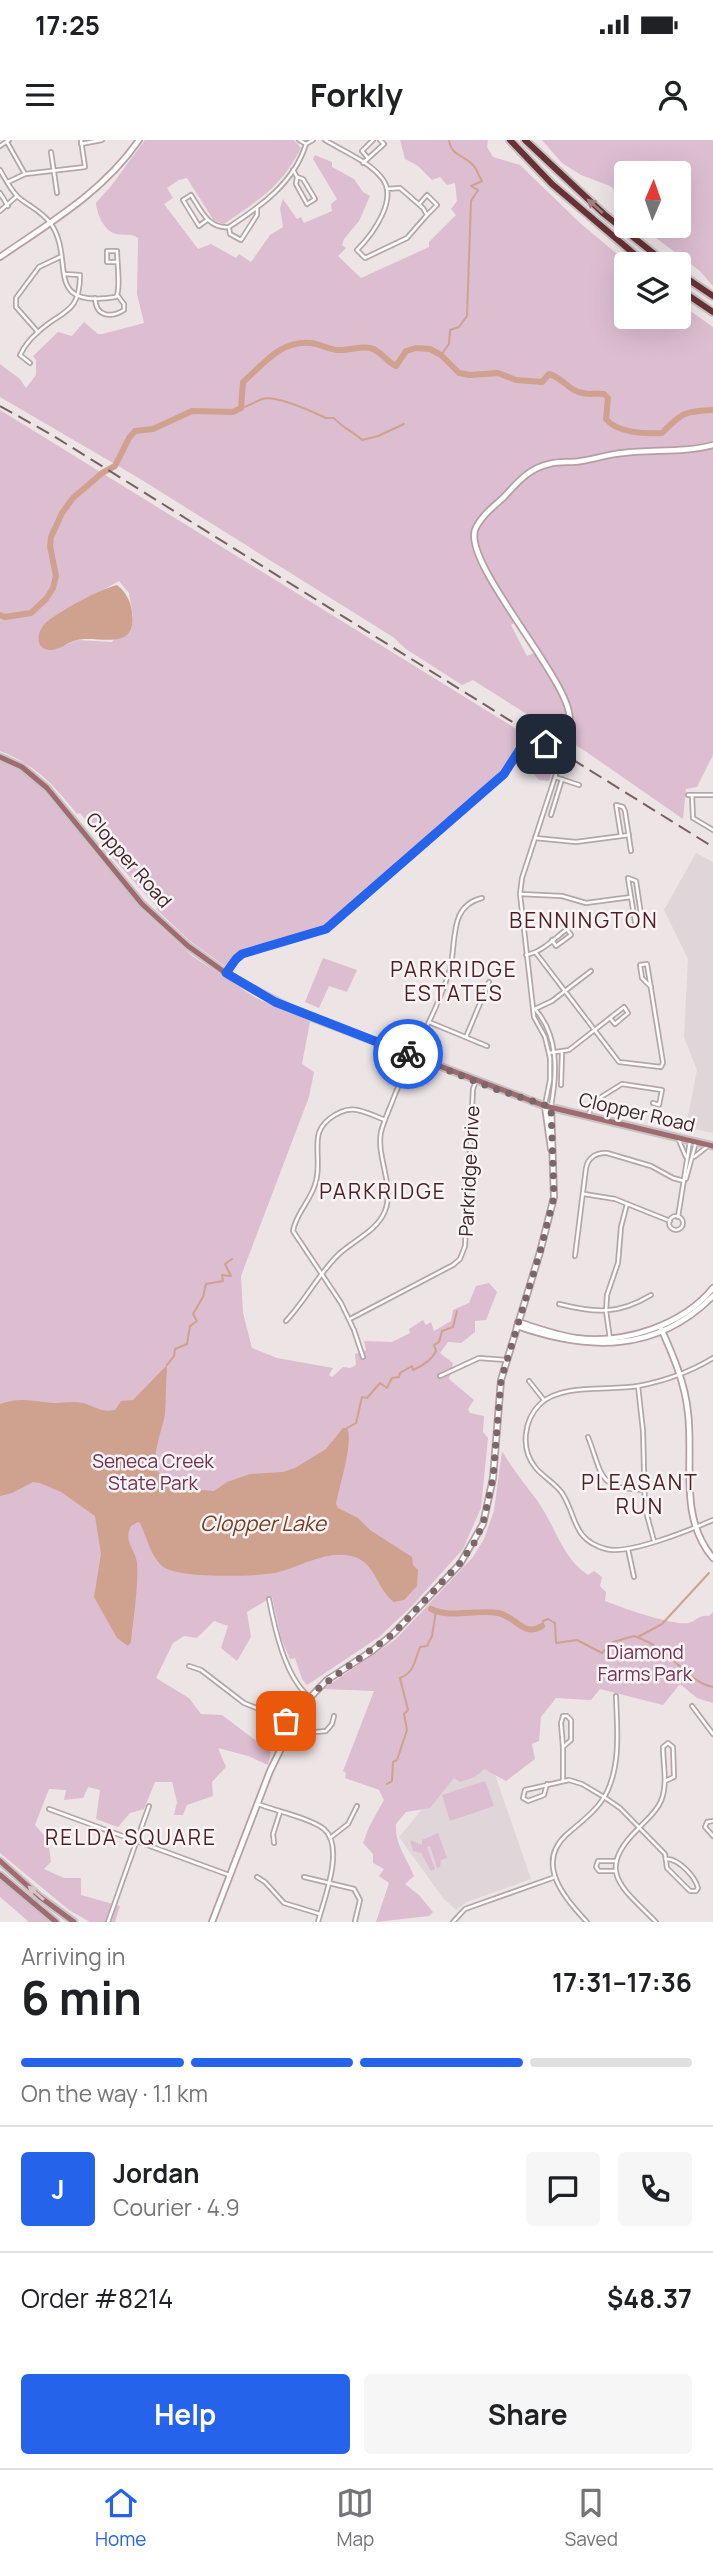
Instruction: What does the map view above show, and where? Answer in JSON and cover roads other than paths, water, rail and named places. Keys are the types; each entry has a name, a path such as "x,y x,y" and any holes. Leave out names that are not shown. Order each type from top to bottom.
{"highway":[{"path":"510,140 552,184 632,252"},
{"path":"525,140 604,214 652,252"},
{"path":"691,281 713,296"},
{"path":"691,297 713,312"}],"main road":[{"name":"Clopper Road","path":"0,757 22,767 47,788 142,904 188,946 251,989 300,1013 548,1107 711,1146"},
{"path":"0,1861 40,1897 74,1922"},
{"path":"0,1875 55,1922"}],"street":[{"path":"8,182 25,174 85,167 81,142 102,140"},
{"path":"0,257 91,194 110,176 139,140"},
{"path":"299,140 306,144"},
{"path":"207,220 199,226 183,200 191,195 214,226 229,227 278,191 293,170 306,144 313,140"},
{"path":"325,140 379,175 387,189 387,200 376,228 357,250 365,258 407,238 437,205 427,195 419,204"},
{"path":"368,158 362,151 373,140"},
{"path":"363,163 384,144 380,140"},
{"path":"0,146 8,141 25,174"},
{"path":"51,152 57,192"},
{"path":"0,170 17,196 40,211 57,232 66,286 78,296 118,296"},
{"path":"293,170 297,177 296,184 307,204 316,199 303,179 297,177"},
{"path":"387,189 400,188 419,204 427,215"},
{"path":"0,193 8,206"},
{"path":"0,211 17,196"},
{"path":"229,227 230,234 241,240 257,215 257,208"},
{"path":"38,332 16,307 16,298 39,267 60,257"},
{"path":"117,262 120,291 118,296"},
{"path":"30,363 20,355 38,332 70,311 78,296 80,275 63,274"},
{"path":"95,298 97,309 111,316 124,310 124,304 118,296"},
{"path":"226,973 242,954 326,929 504,774 522,746 538,750 569,723 571,714 556,681 528,639 480,556 474,532 480,522 526,474 539,466 555,462 579,462 623,453 690,450 713,445"},
{"path":"212,1922 257,1804 292,1723 309,1697 393,1634 460,1563 474,1543 489,1504 498,1395 554,1197 548,1107 549,1053 545,1037 534,1017 520,894 522,878 559,765"},
{"path":"555,777 579,785"},
{"path":"551,815 562,779"},
{"path":"713,794 690,795 693,818 713,830"},
{"path":"621,836 616,805 623,807 625,811 631,851"},
{"path":"535,838 576,842 629,835"},
{"path":"628,878 636,881 642,921 635,922 631,897 628,878"},
{"path":"520,894 562,896 586,903 631,897"},
{"path":"286,1321 338,1255 373,1228 385,1213 388,1197 380,1142 385,1120 450,968 460,912 467,903 482,898"},
{"path":"526,955 536,953 552,940 567,929 571,935 556,946 552,940"},
{"path":"536,953 619,1062 661,1067 663,1063 648,964 640,965 642,978 651,987"},
{"path":"535,1009 566,992 591,971"},
{"path":"466,1037 489,982"},
{"path":"549,1053 562,1053 624,1007 628,1013 615,1024 610,1018"},
{"path":"535,1009 550,1035 555,1053 555,1080 548,1107"},
{"path":"428,1021 488,1046"},
{"path":"561,1084 562,1053"},
{"name":"Parkridge Drive","path":"349,1320 453,1265 463,1254 473,1089 476,1081"},
{"path":"588,1116 593,1102 622,1084 662,1090 659,1105 653,1103"},
{"path":"363,1357 349,1320 293,1231 296,1218 316,1183 320,1129 327,1120 350,1108 385,1120"},
{"path":"678,1138 690,1159"},
{"path":"678,1217 693,1141"},
{"path":"690,1159 711,1146"},
{"path":"575,1256 587,1161 600,1153 651,1166 684,1181"},
{"path":"584,1194 601,1195 670,1221 678,1217"},
{"path":"610,1339 606,1311 608,1287 618,1263 621,1227 627,1205"},
{"path":"670,1221 672,1229 680,1229 683,1222 678,1217"},
{"path":"518,1324 560,1335 610,1339 661,1328 687,1311 713,1288"},
{"path":"559,1304 581,1310 606,1311 627,1308 651,1296"},
{"path":"518,1324 559,1339 593,1344 631,1340 690,1315 713,1296"},
{"path":"661,1328 680,1374 688,1411 690,1504 695,1527 713,1558"},
{"path":"440,1376 479,1358 506,1360"},
{"path":"713,1358 680,1374 638,1386 566,1391 544,1400 532,1414 526,1433 531,1462 564,1496 577,1528 586,1539 609,1550 628,1549 713,1520"},
{"path":"529,1381 544,1400"},
{"path":"638,1386 643,1431 646,1516 654,1541"},
{"path":"588,1437 608,1483 618,1489 644,1490"},
{"path":"628,1549 634,1577"},
{"path":"269,1599 286,1657 297,1683 309,1697"},
{"path":"189,1666 201,1671 244,1703 316,1732 326,1731 334,1716"},
{"path":"587,1922 562,1893 552,1860 557,1845 604,1797 616,1766 616,1696"},
{"path":"692,1706 713,1734"},
{"path":"563,1781 564,1747 561,1723 563,1716 567,1716 571,1720 571,1740 564,1747"},
{"path":"656,1922 622,1888 615,1871 615,1861 620,1848 659,1805 665,1781 663,1747 668,1744 673,1747 675,1771 674,1777 665,1781"},
{"path":"547,1784 544,1795 528,1801 523,1798 525,1790 547,1784 563,1781 574,1781 604,1797 621,1808 640,1827 667,1859 667,1868 690,1891 696,1891 696,1881 674,1860 667,1859"},
{"path":"257,1804 317,1825 330,1838 334,1857 318,1922"},
{"path":"108,1922 149,1806"},
{"path":"330,1838 348,1824 357,1806"},
{"path":"49,1809 229,1875"},
{"path":"274,1843 273,1834 281,1812"},
{"path":"713,1821 707,1822 705,1827 713,1836"},
{"path":"615,1861 601,1860 596,1867 599,1871 615,1871"},
{"path":"257,1877 284,1903 320,1914"},
{"path":"304,1877 354,1889 359,1895 355,1921"},
{"path":"453,1922 465,1909 555,1877"}],"water":[{"path":"117,585 123,590 131,608 132,625 123,638 77,640 52,650 42,647 39,634 49,620 82,600"},
{"name":"Clopper Lake","path":"167,1365 165,1414 156,1455 159,1473 167,1478 180,1477 184,1488 214,1491 227,1482 250,1474 283,1472 295,1468 326,1449 343,1428 347,1428 349,1443 336,1504 338,1508 358,1518 370,1530 412,1557 413,1565 418,1570 417,1586 404,1600 394,1602 366,1563 351,1556 332,1555 269,1574 219,1576 170,1570 154,1557 138,1522 131,1526 128,1536 137,1563 137,1591 131,1642 128,1646 117,1638 94,1597 101,1554 95,1516 61,1492 40,1483 33,1482 0,1496 0,1404 21,1400 76,1402 102,1410 115,1410 121,1401 133,1400"}],"waterway":[{"path":"441,355 449,344 450,330 459,327 467,316 471,201 478,190 471,186 482,181 473,165 452,149 449,140"},
{"path":"0,615 5,617 31,613 46,599 56,576 50,546 51,537 62,513 73,498 102,473 115,466 135,431 153,429 192,411 233,412 241,408 243,382 273,355 290,345 311,343 337,350 370,348 396,366 406,351 416,348 430,349 441,355 459,373 498,373 516,380 542,382 549,374 578,392 604,394 608,398 606,419 611,424 632,432 662,433 684,414 713,410"},
{"path":"241,408 268,398 285,401 326,418 334,418 362,440 404,424"},
{"path":"167,1365 174,1356 175,1349 187,1344 190,1326 197,1321 193,1314 203,1297 206,1284 223,1281 222,1275 231,1276 225,1264 232,1259"},
{"path":"347,1428 356,1423 362,1397 367,1398 380,1383 387,1388 392,1378 399,1377 400,1373 412,1366 413,1370 432,1357 436,1351 434,1345 439,1342 442,1331 453,1327 457,1311"},
{"path":"638,1637 662,1624 709,1573"},
{"path":"431,1609 455,1614 498,1613 524,1628 535,1629 542,1626"},
{"path":"387,1784 392,1781 393,1762 397,1760 407,1730 404,1714 408,1710 400,1678 411,1669 420,1647 427,1646 432,1636 436,1611"},
{"path":"542,1626 543,1621 548,1619 555,1623 556,1643 577,1640 602,1653 613,1642 634,1636 658,1648 690,1676 713,1687"}],"railway":[{"path":"0,406 52,435 713,847"}],"district":[{"name":"BENNINGTON","path":"584,921"},
{"name":"PARKRIDGE ESTATES","path":"454,982"},
{"name":"PARKRIDGE","path":"383,1192"},
{"name":"PLEASANT RUN","path":"640,1495"},
{"name":"RELDA SQUARE","path":"131,1838"}],"park label":[{"name":"Seneca Creek State Park","path":"153,1472"},
{"name":"Diamond Farms Park","path":"645,1663"}]}
